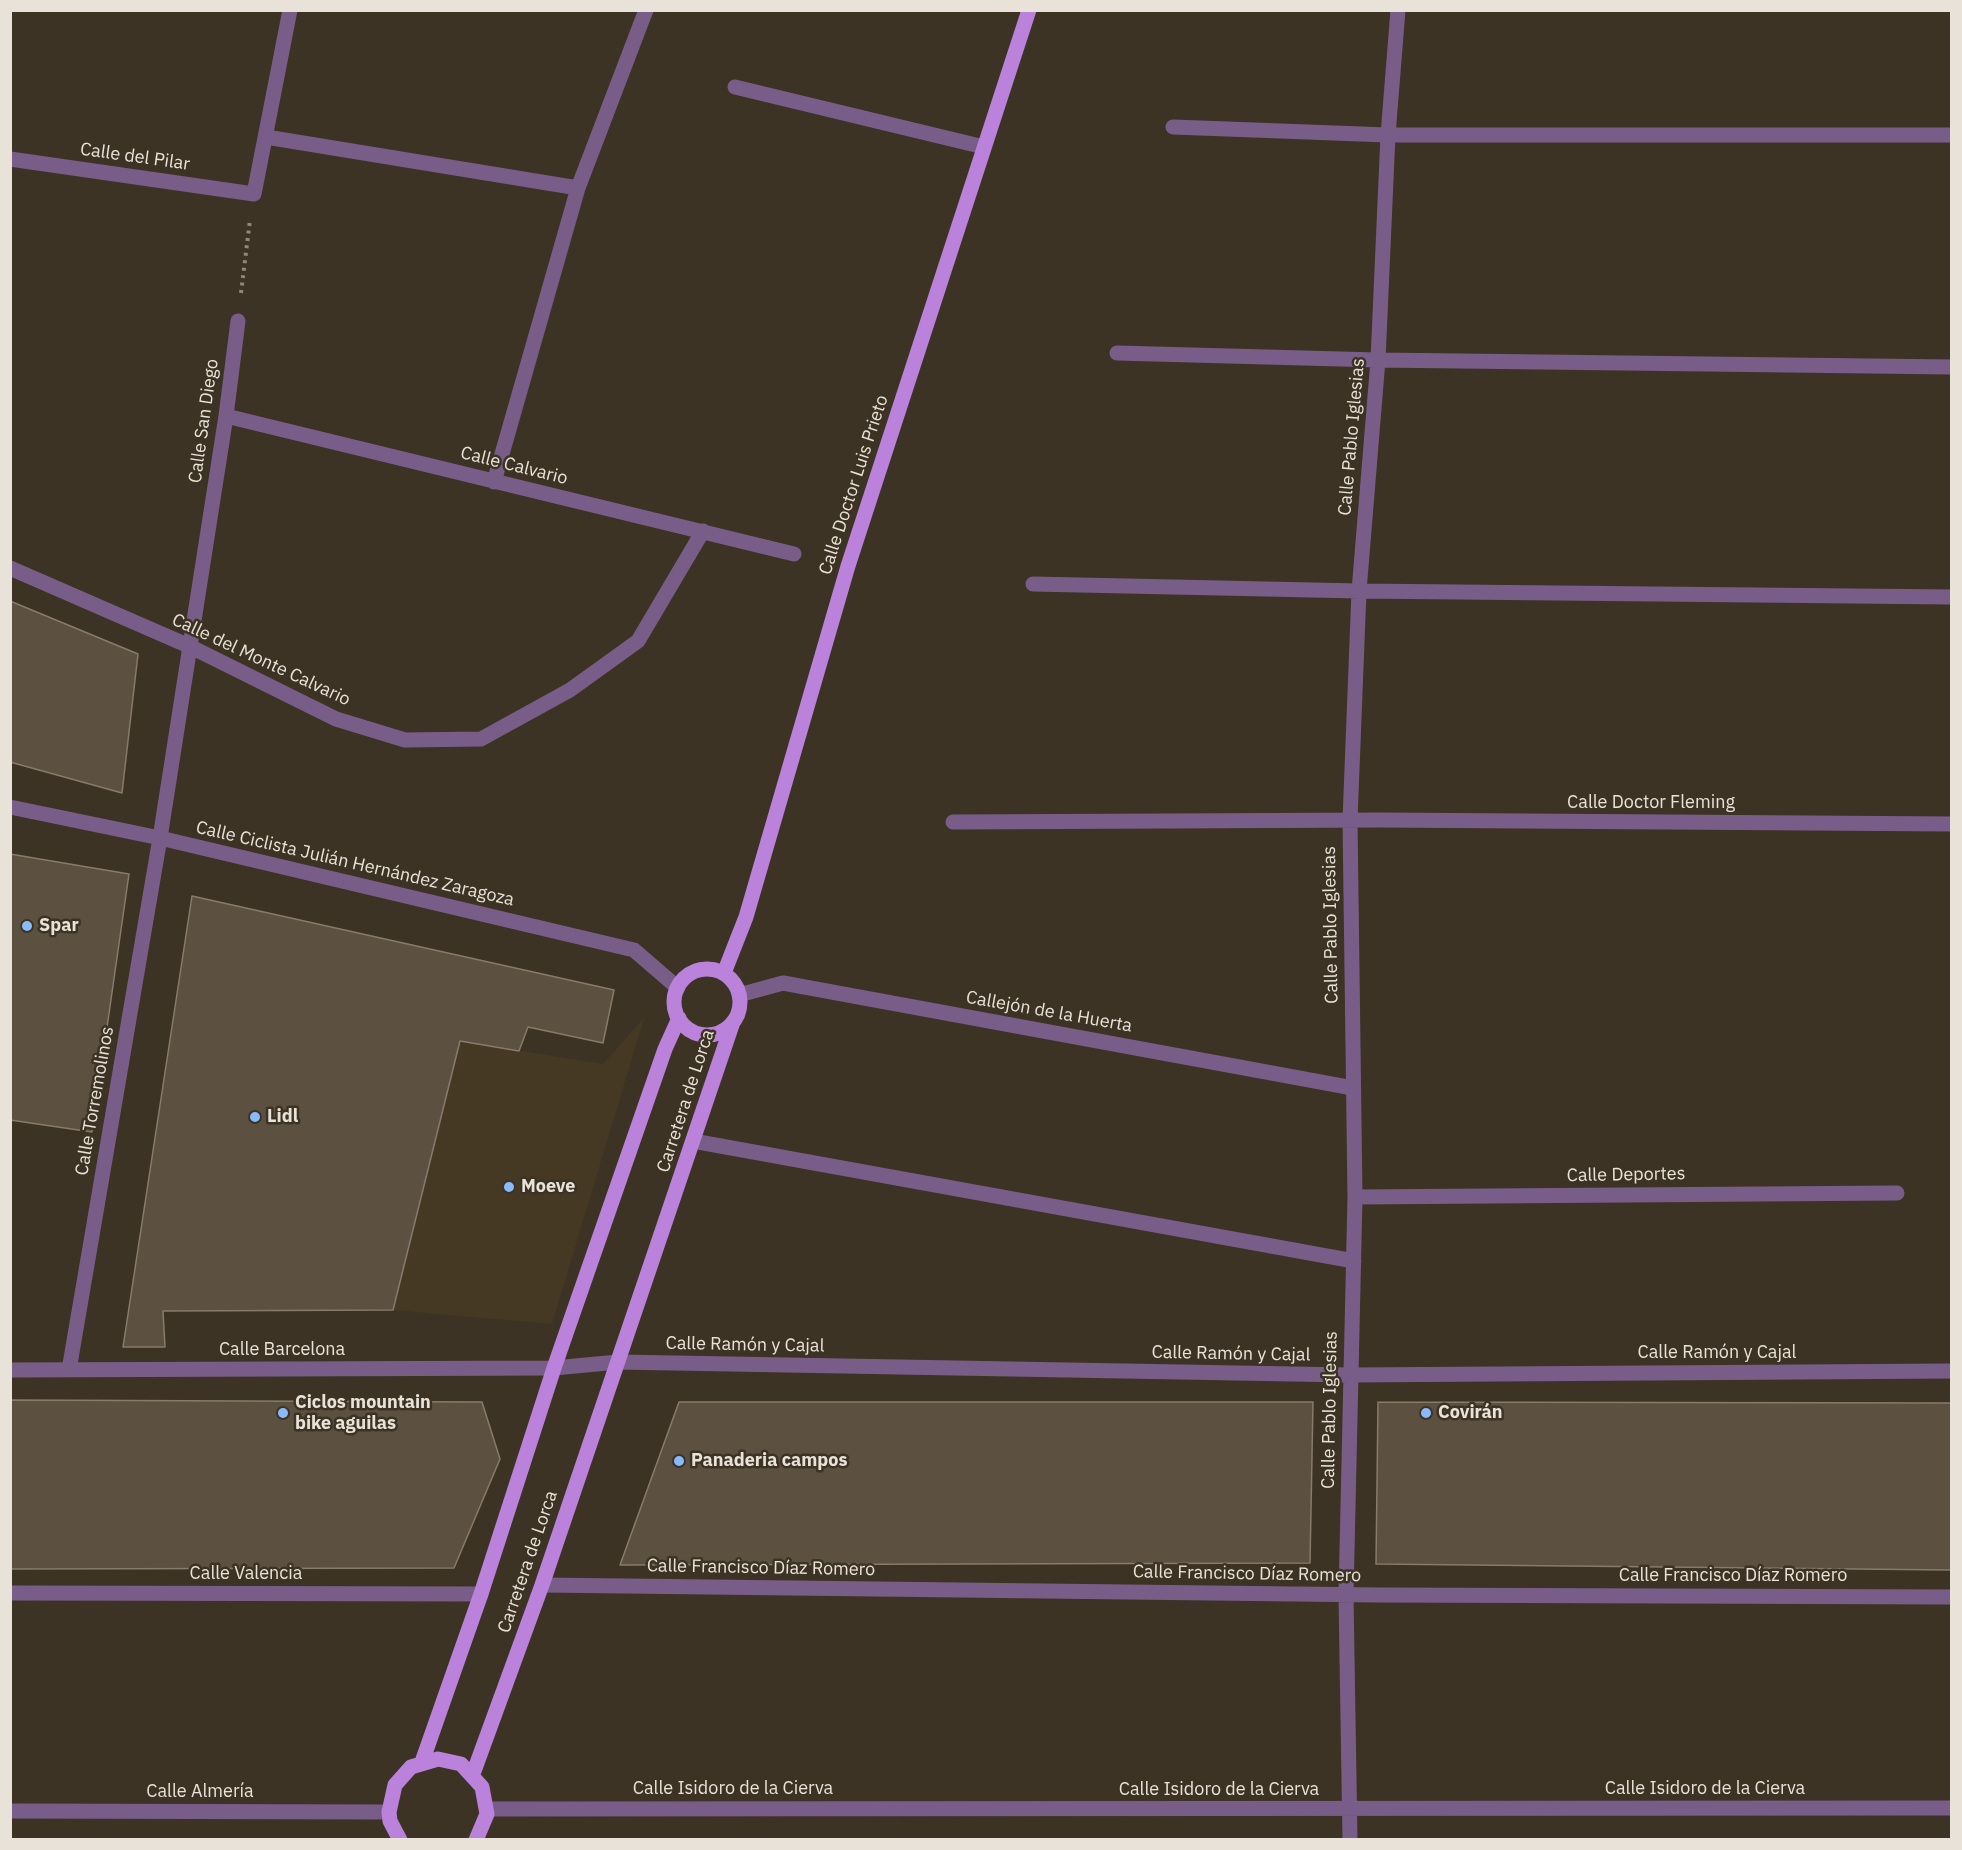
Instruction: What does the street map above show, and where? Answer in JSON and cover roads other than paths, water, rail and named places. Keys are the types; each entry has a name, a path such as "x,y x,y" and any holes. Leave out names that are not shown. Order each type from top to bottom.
{"main road":[{"name":"Calle Doctor Luis Prieto","path":"724,973 746,917 848,566 1029,10"},
{"path":"711,969 724,973 732,981 739,994 739,1012 733,1022 721,1032 709,1035 694,1032 679,1018 675,999 678,988 684,978 697,970 711,969"},
{"name":"Carretera de Lorca","path":"422,1762 481,1594 554,1368 665,1049 679,1018"},
{"name":"Carretera de Lorca","path":"473,1774 542,1585 733,1022"},
{"path":"400,1839 390,1821 389,1812 394,1785 411,1767 422,1762 447,1760 461,1764 473,1774 482,1787 487,1809 484,1826 476,1839"}],"street":[{"path":"290,10 266,137 578,188"},
{"path":"494,482 578,188 645,10"},
{"name":"Calle Pablo Iglesias","path":"1350,1839 1346,1595 1349,1375 1355,1197 1350,820 1359,591 1378,360 1388,135 1398,10"},
{"path":"735,87 984,147"},
{"path":"1173,127 1388,135 1952,135"},
{"name":"Calle del Pilar","path":"10,159 254,194 266,137"},
{"name":"Calle San Diego","path":"160,838 226,416 238,321"},
{"path":"1117,353 1378,360 1952,367"},
{"name":"Calle Calvario","path":"226,416 794,554"},
{"name":"Calle del Monte Calvario","path":"10,568 189,646 336,718 405,740 481,739 570,690 638,641 703,531"},
{"path":"1033,584 1359,591 1952,597"},
{"name":"Calle Ciclista Julián Hernández Zaragoza","path":"10,807 160,838 634,950 678,988"},
{"name":"Calle Doctor Fleming","path":"953,822 1350,820 1952,825"},
{"name":"Calle Torremolinos","path":"69,1370 160,838"},
{"name":"Callejón de la Huerta","path":"739,994 783,983 1353,1088"},
{"path":"693,1141 1354,1261"},
{"name":"Calle Deportes","path":"1355,1197 1897,1193"},
{"path":"554,1368 618,1362"},
{"name":"Calle Ramón y Cajal","path":"618,1362 1349,1375 1952,1371"},
{"name":"Calle Barcelona","path":"10,1370 554,1368"},
{"name":"Calle Francisco Díaz Romero","path":"542,1585 1346,1595 1952,1597"},
{"name":"Calle Valencia","path":"10,1593 481,1594"},
{"name":"Calle Isidoro de la Cierva","path":"487,1809 1952,1808"},
{"name":"Calle Almería","path":"10,1811 389,1812"}],"place":[{"name":"Spar","path":"27,926"},
{"name":"Lidl","path":"255,1117"},
{"name":"Moeve","path":"509,1187"},
{"name":"Ciclos mountain bike aguilas","path":"283,1413"},
{"name":"Covirán","path":"1426,1413"},
{"name":"Panaderia campos","path":"679,1461"}]}
